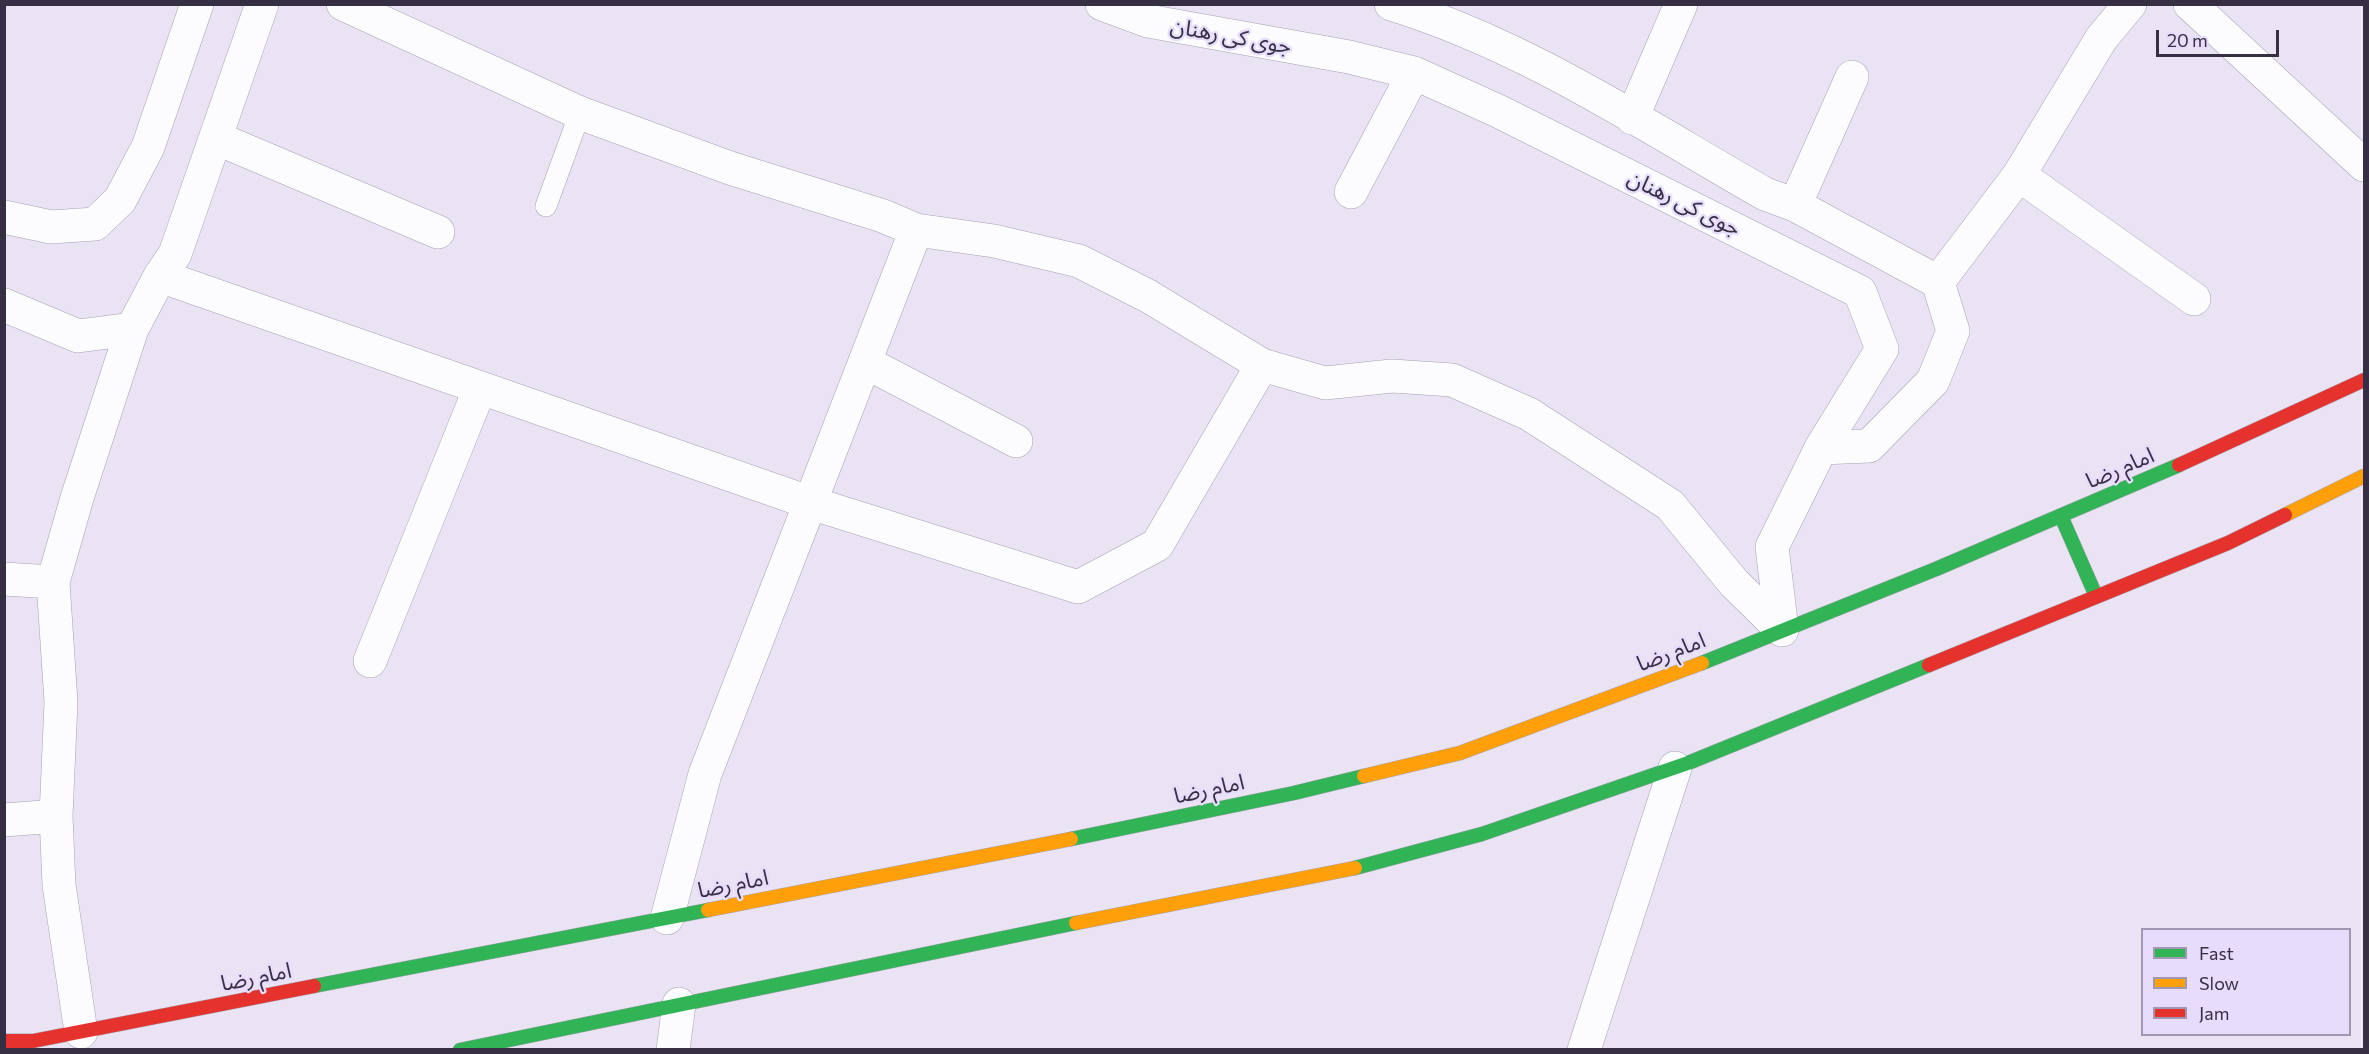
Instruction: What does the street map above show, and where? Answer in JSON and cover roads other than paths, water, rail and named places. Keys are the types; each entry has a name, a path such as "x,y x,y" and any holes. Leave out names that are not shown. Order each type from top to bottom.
{"main road":[{"name":"امام رضا","path":"4,1041 33,1041 81,1032 1057,842 1294,793 1460,753 1647,685 1936,569 2179,465 2364,380"},
{"path":"460,1050 1097,919 1332,874 1482,834 1676,768 2228,543 2364,476"},
{"path":"2061,516 2096,596"}],"street":[{"path":"4,218 51,227 95,224 120,200 148,147 197,4"},
{"path":"81,1032 59,885 56,816 61,702 53,582 80,487 132,329 160,276 175,254 262,4"},
{"path":"343,4 580,113 730,168 883,216 916,230 994,241 1078,261 1148,296 1262,365 1325,383 1392,376 1452,380 1528,414 1670,505 1734,583 1782,630"},
{"name":"جوی کی رهنان","path":"1102,4 1148,21 1349,57 1414,73 1498,111 1860,292 1882,349 1821,447"},
{"name":"جوی کی رهنان","path":"1391,4 1431,17 1526,57 1766,194 1795,205 1938,282"},
{"path":"1632,118 1681,4"},
{"path":"2190,4 2364,165"},
{"path":"1782,630 1772,547 1821,447 1869,446 1933,381 1953,331 1938,282 2019,175 2101,39 2127,5"},
{"path":"1352,192 1414,73"},
{"path":"1795,205 1852,77"},
{"path":"216,138 438,232"},
{"path":"2019,175 2194,299"},
{"path":"667,918 705,774 916,230"},
{"path":"160,276 811,503 1078,587 1157,545 1262,365"},
{"path":"4,305 78,336 132,329"},
{"path":"865,362 1016,441"},
{"path":"370,661 480,388"},
{"path":"4,579 53,582"},
{"path":"1584,1050 1676,768"},
{"path":"4,820 56,816"},
{"path":"673,1050 679,1004"}],"lane":[{"path":"546,206 580,113"}]}
